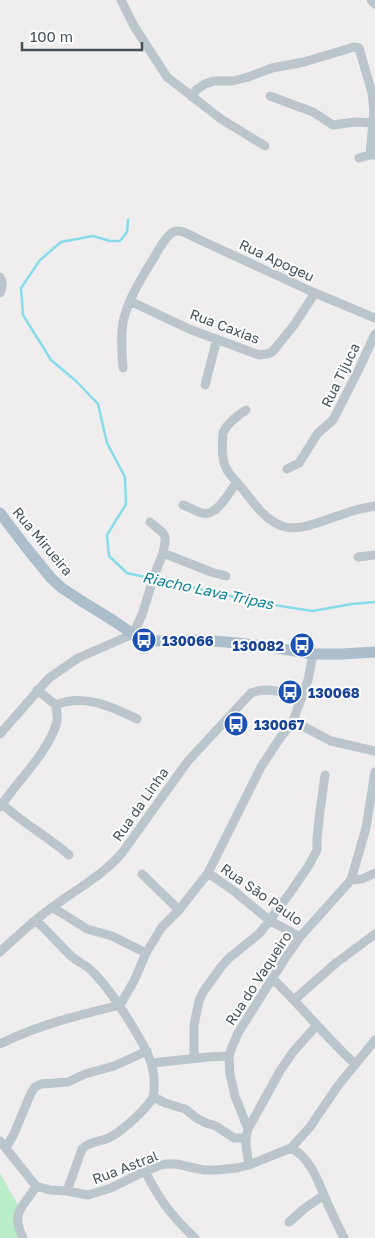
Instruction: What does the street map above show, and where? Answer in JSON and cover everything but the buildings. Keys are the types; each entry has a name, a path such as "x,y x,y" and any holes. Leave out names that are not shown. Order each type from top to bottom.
{"main road":[{"name":"Rua Mirueira","path":"0,513 51,578 74,596 144,640 226,642 313,654 375,652"}],"street":[{"path":"121,0 134,26 167,78 221,119 264,146"},
{"path":"371,0 375,4"},
{"path":"192,97 196,90 214,81 233,81 272,68 304,62 354,47 359,48 370,82 374,122 373,155 358,158"},
{"path":"270,96 313,112 333,125 374,122"},
{"name":"Rua Apogeu","path":"130,301 136,287 168,236 172,232 181,231 315,293 375,318"},
{"path":"0,276 3,288 0,292"},
{"name":"Rua Caxias","path":"130,301 189,329 259,355 272,352 294,325 315,293"},
{"path":"122,368 122,331 130,301"},
{"name":"Rua Tijuca","path":"287,469 299,463 318,433 333,420 375,334"},
{"path":"205,385 217,339"},
{"path":"246,410 232,420 222,433 224,463 229,473 256,506 275,523 294,528 306,526 359,509 375,506"},
{"path":"183,505 202,513 213,512 237,482"},
{"path":"0,734 49,678 78,658 133,634 142,615 163,553 165,537 150,522"},
{"path":"163,553 226,576"},
{"path":"358,557 375,555"},
{"path":"0,1044 44,1026 120,1005 134,981 146,952 162,927 179,910 208,872 261,767 293,722 311,668 313,654"},
{"path":"37,690 56,705"},
{"name":"Rua da Linha","path":"0,952 52,907 82,887 115,861 188,760 251,693 259,690 273,690 302,698"},
{"path":"56,705 65,701 84,700 99,703 137,719"},
{"path":"56,705 56,721 52,735 1,805 69,855"},
{"path":"293,722 331,741 375,751"},
{"path":"375,772 366,828 351,880 362,879 375,873"},
{"path":"194,1058 194,1025 203,992 221,966 260,933 290,893 317,850 325,774"},
{"name":"Rua São Paulo","path":"208,872 270,920 300,937"},
{"path":"142,874 179,910"},
{"name":"Rua do Vaqueiro","path":"249,1165 246,1150 247,1134 235,1096 230,1074 229,1056 238,1033 300,937 351,880"},
{"path":"52,907 88,929 112,936 146,952"},
{"path":"36,920 76,961 84,964 92,971 120,1005 147,1051 152,1064 155,1084 154,1097 138,1115 116,1133 82,1149 67,1191"},
{"path":"294,1000 336,962 375,934"},
{"path":"272,978 316,1026 355,1064"},
{"path":"154,1097 165,1103 185,1109 198,1119 216,1126 234,1138 247,1134 280,1071 293,1052 316,1026"},
{"name":"Rua Astral","path":"36,1186 50,1190 88,1195 111,1188 166,1164 176,1164 204,1170 232,1169 249,1165 291,1148 310,1127 337,1087 375,1040"},
{"path":"23,1238 17,1223 18,1213 36,1186 3,1144 13,1136 31,1092 41,1084 68,1082 85,1074 114,1066 147,1051"},
{"path":"152,1064 194,1058 229,1056"},
{"path":"291,1148 296,1150 306,1160 313,1171 344,1238"},
{"path":"145,1172 164,1204 195,1238"},
{"path":"289,1222 324,1195"}],"green space":[{"path":"0,1173 19,1207 13,1219 21,1238 0,1238"}],"waterway":[{"name":"Riacho Lava Tripas","path":"128,220 127,232 120,241 110,241 93,236 61,242 40,260 21,288 23,315 51,360 76,381 98,404 107,443 125,477 126,504 107,535 109,556 127,573 262,603 312,611 375,602"}],"place":[{"name":"130066","path":"144,640"},
{"name":"130082","path":"302,645"},
{"name":"130068","path":"290,692"},
{"name":"130067","path":"236,724"}]}
